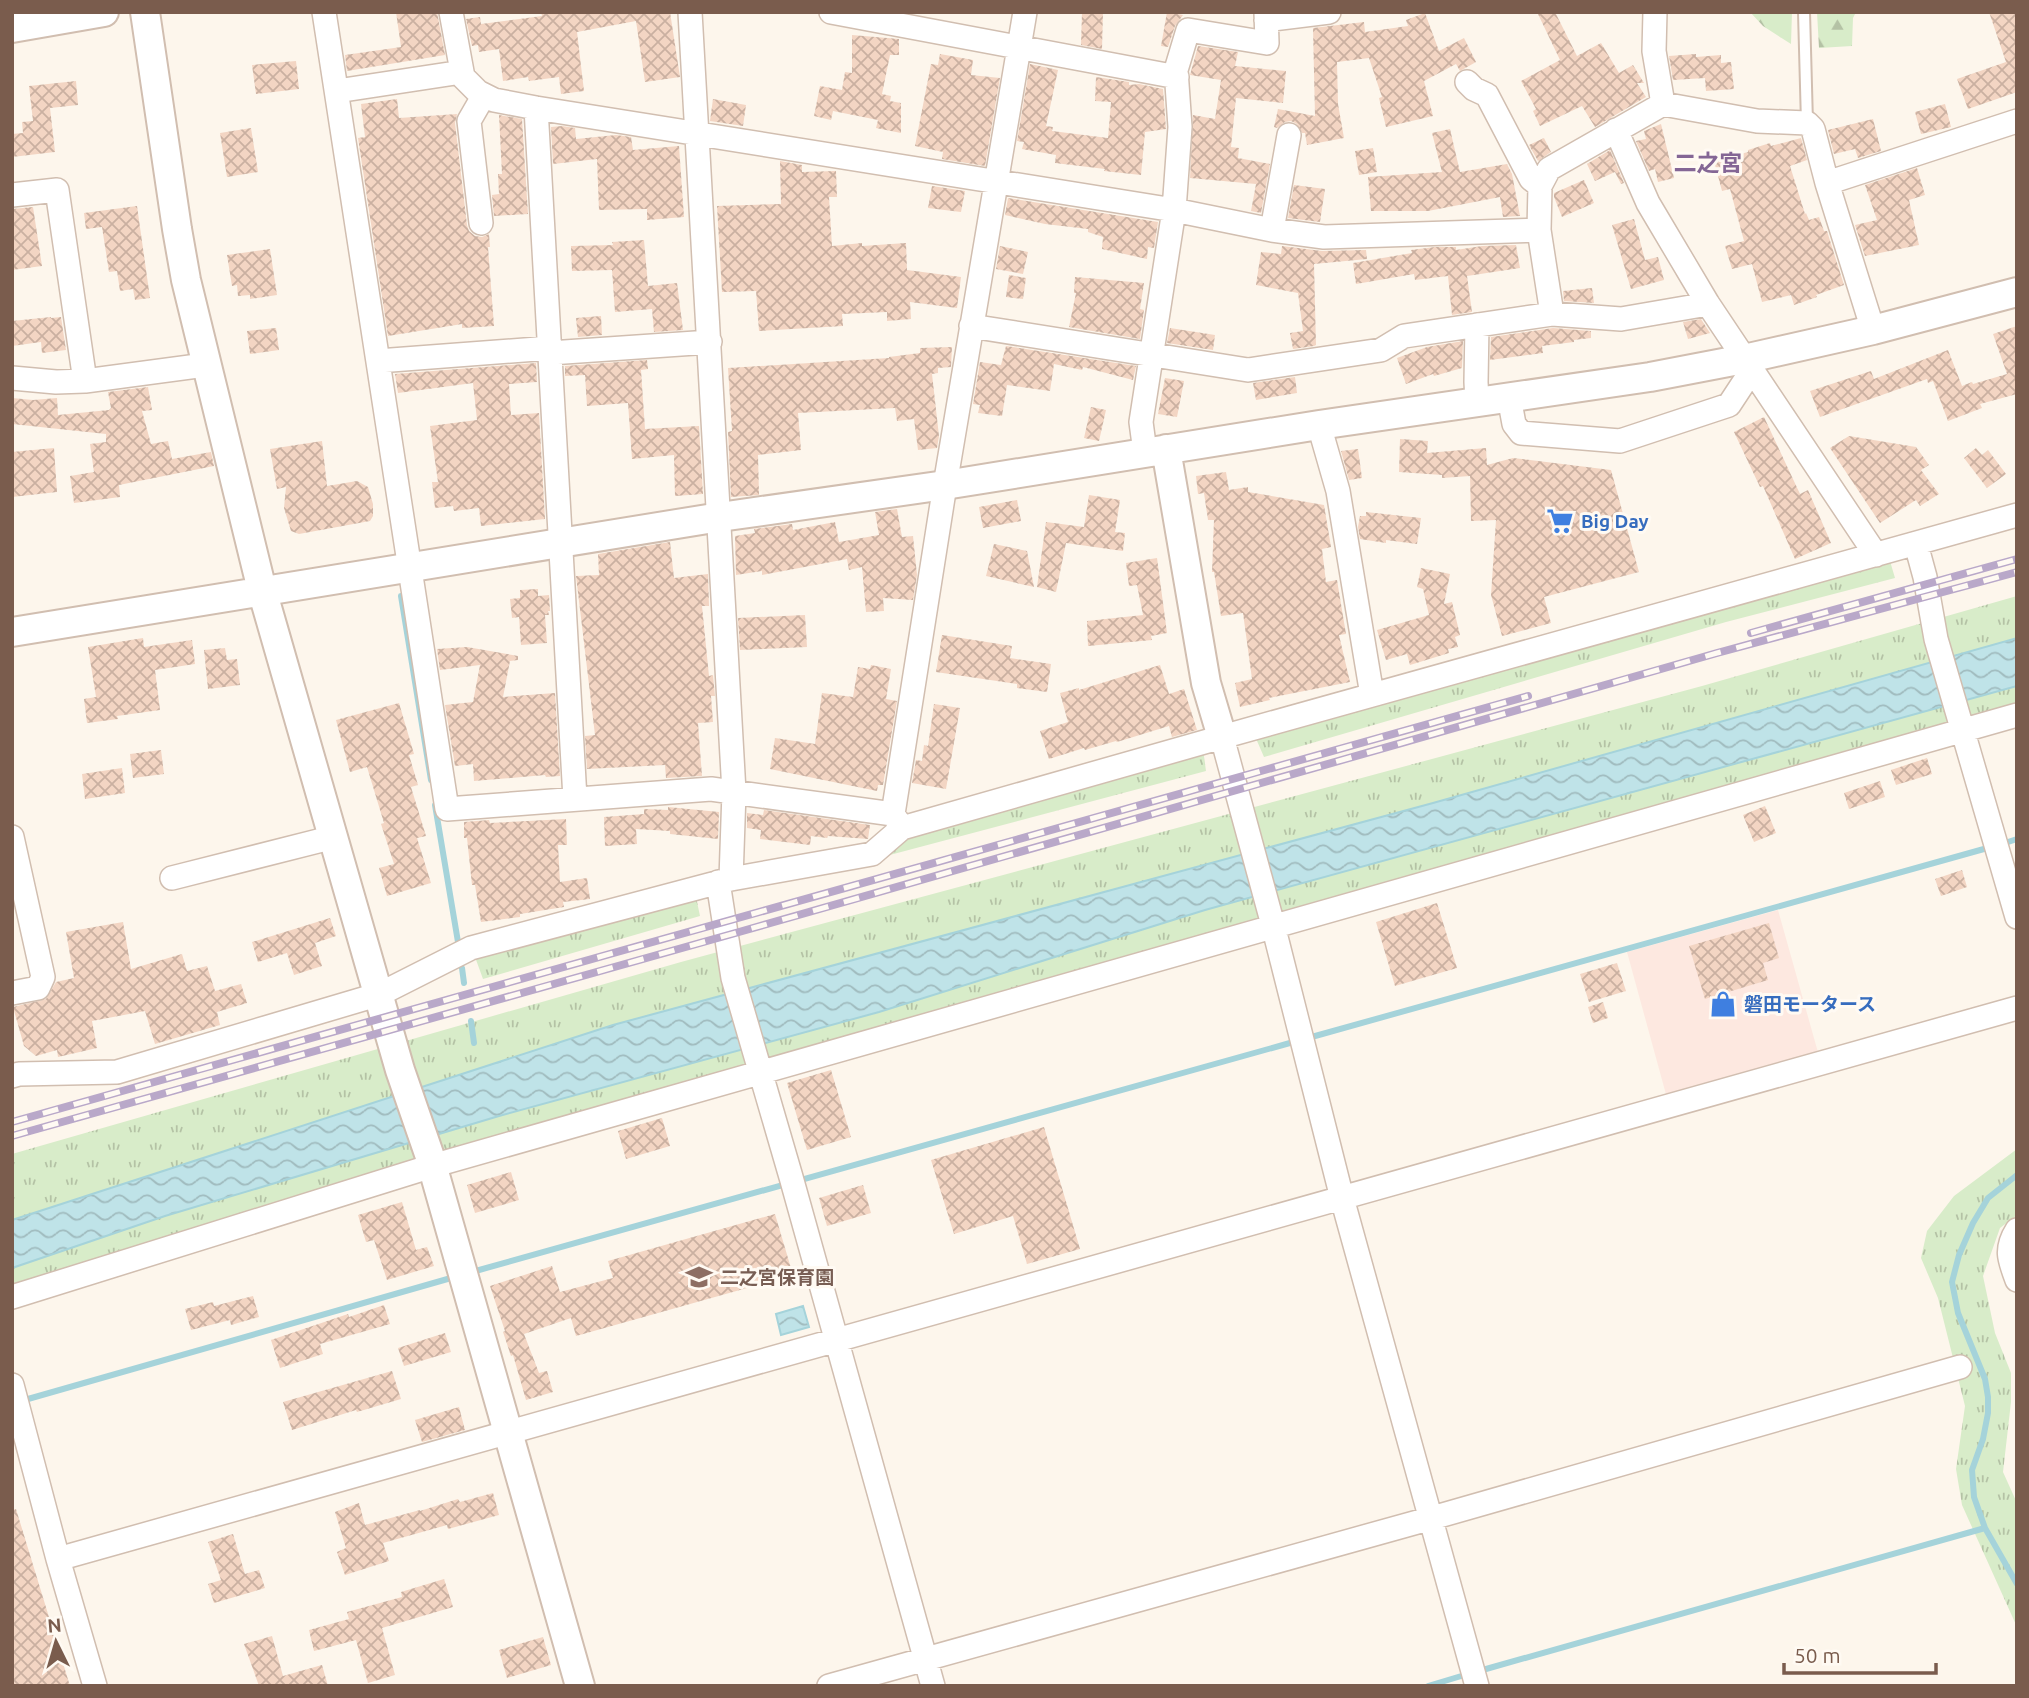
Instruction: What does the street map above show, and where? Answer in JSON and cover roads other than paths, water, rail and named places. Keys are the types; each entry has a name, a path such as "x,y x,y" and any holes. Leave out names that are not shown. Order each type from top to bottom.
{"street":[{"path":"12,28 104,12"},
{"path":"145,12 186,280 262,590 400,1070 430,1160 580,1686"},
{"path":"324,12 447,809 711,789 898,821 1222,737 2017,515"},
{"path":"451,12 463,77 478,92 494,100 1174,210 1272,230 1324,237 1539,230"},
{"path":"690,12 734,792 724,880 733,978 838,1341 933,1686"},
{"path":"831,12 1177,77"},
{"path":"12,1076 117,1072 380,994 471,948 724,880 872,854 898,821 945,485 1025,12"},
{"path":"1329,12 1266,16 1267,43 1188,30 1177,71 1180,127 1174,210 1141,422 1156,451 1206,682 1272,921 1342,1198 1477,1686"},
{"path":"1655,12 1654,51 1663,104"},
{"path":"337,92 462,72"},
{"path":"1467,82 1487,95 1531,179 1540,186"},
{"path":"481,223 469,121 484,95"},
{"path":"1552,314 1539,230 1540,186 1549,169 1663,104 1757,121 1807,123 1813,129 1827,183 1874,330"},
{"path":"536,108 575,799"},
{"path":"1827,183 2017,121"},
{"path":"1616,130 1648,203 1708,303 1876,555"},
{"path":"1272,230 1289,135"},
{"path":"12,195 57,190 85,381"},
{"path":"12,632 720,517 945,485 1477,401 1748,365 2017,292"},
{"path":"971,326 1248,370 1381,350 1404,336 1552,314 1622,319 1708,303"},
{"path":"1477,326 1477,401"},
{"path":"378,361 710,342"},
{"path":"12,378 57,382 85,381 205,365"},
{"path":"1509,397 1514,424 1521,433 1620,441 1729,405 1748,365"},
{"path":"1319,425 1338,491 1372,695"},
{"path":"1916,544 1936,639 2017,917"},
{"path":"12,1297 430,1160 1961,727 2017,715"},
{"path":"12,836 43,977 38,988 12,993"},
{"path":"172,878 334,836"},
{"path":"58,1559 2017,1008"},
{"path":"2017,1230 2009,1243 2011,1265 2017,1280"},
{"path":"829,1686 1960,1367"},
{"path":"13,1388 95,1686"}],"lane":[{"path":"1804,12 1807,123"}],"water":[{"path":"2017,638 2017,686 1205,910 879,1012 499,1116 165,1216 12,1268 12,1220 613,1025 1433,803"},
{"path":"803,1306 809,1327 781,1335 776,1314"}],"waterway":[{"path":"401,596 431,780"},
{"path":"435,805 458,942"},
{"path":"2002,844 2017,839"},
{"path":"1308,1038 1991,847"},
{"path":"462,968 464,983"},
{"path":"471,1021 474,1043"},
{"path":"472,1272 1297,1041"},
{"path":"2017,1175 1988,1198 1959,1255 1952,1282 1958,1313 1985,1379 1988,1397 1983,1439 1972,1470 1974,1497 1985,1528 2017,1584"},
{"path":"21,1401 458,1276"},
{"path":"1479,1671 1985,1528"},
{"path":"1428,1686 1468,1674"}],"railway":[{"path":"1751,633 2017,559"},
{"path":"12,1136 1717,653 2017,572"},
{"path":"12,1122 1528,696"}],"place":[{"name":"Big Day","path":"1560,521"},
{"name":"磐田モータース","path":"1723,1004"},
{"name":"二之宮保育園","path":"699,1277"}],"district":[{"name":"二之宮","path":"1708,162"}]}
